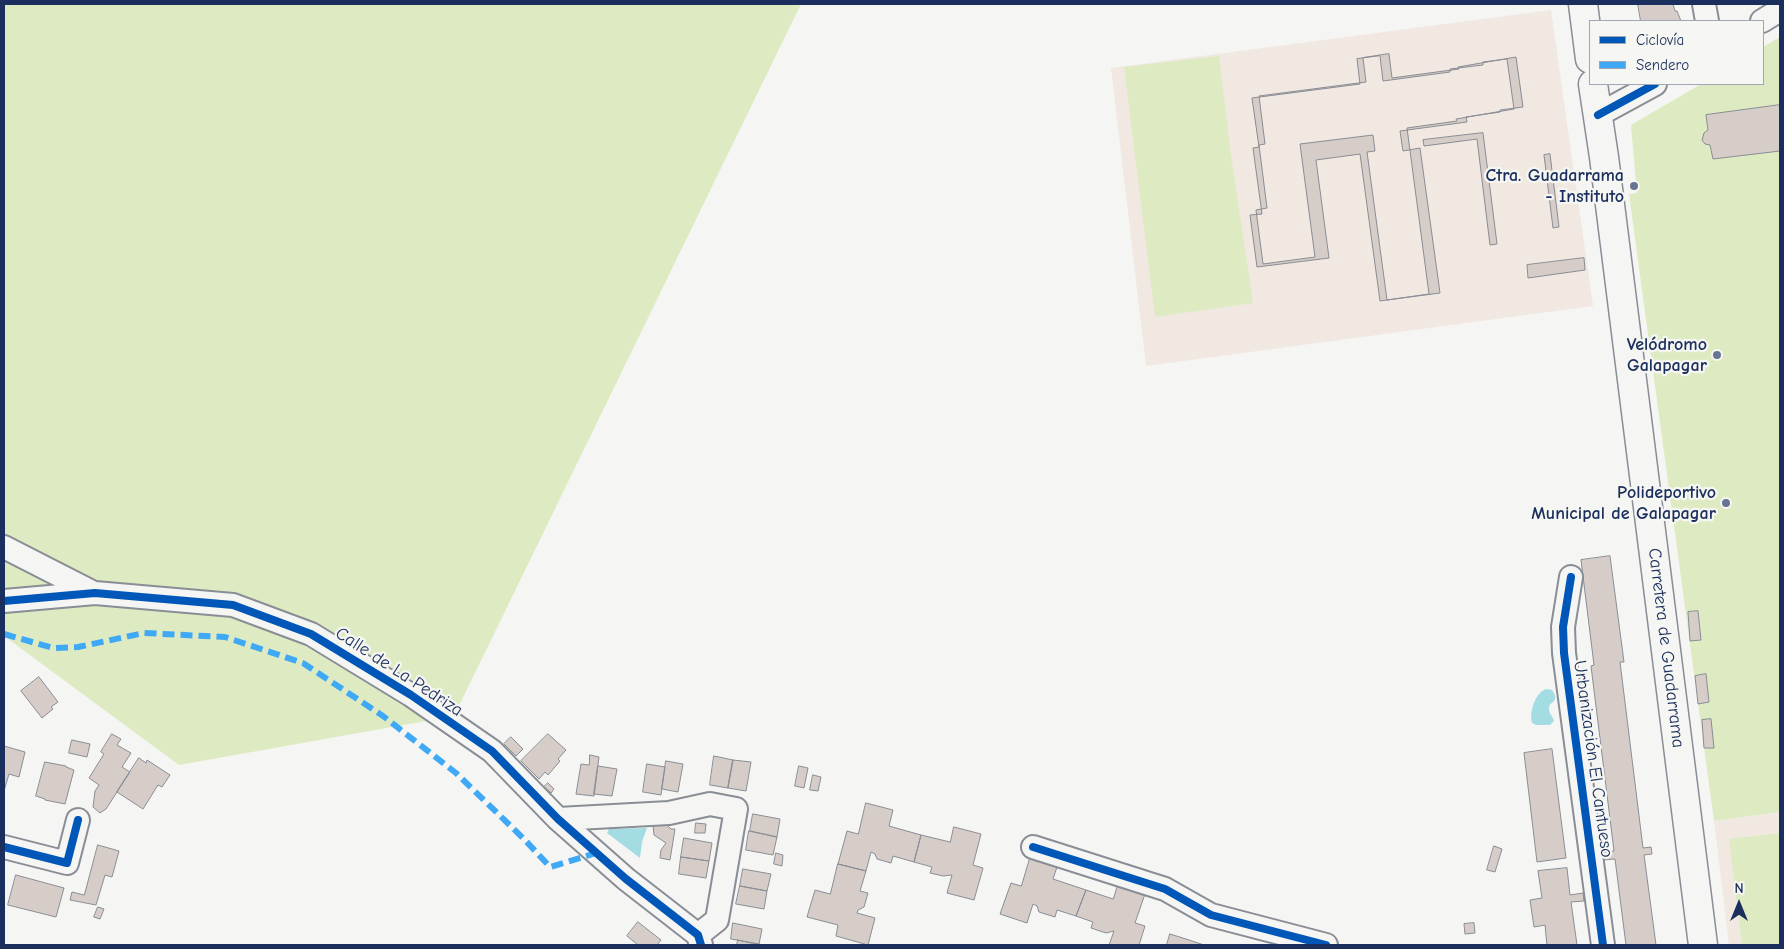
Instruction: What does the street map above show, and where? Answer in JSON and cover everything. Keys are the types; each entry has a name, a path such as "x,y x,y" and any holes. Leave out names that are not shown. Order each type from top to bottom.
{"main road":[{"path":"1583,4 1589,51"},
{"name":"Carretera de Guadarrama","path":"1593,85 1604,157 1703,945"}],"street":[{"path":"1704,4 1707,20"},
{"path":"1764,20 1780,10"},
{"path":"1598,115 1653,85"},
{"path":"4,547 95,593"},
{"name":"Urbanización El Cantueso","path":"1571,577 1563,627 1564,653 1603,945"},
{"name":"Calle de La Pedriza","path":"4,601 95,593 233,606 311,634 411,695 492,751 558,819 699,940 717,920 736,810 710,804 669,813 558,819"},
{"path":"4,847 67,863 78,820"},
{"path":"1033,847 1165,888 1212,915 1326,945"}],"shaded area":[{"path":"1551,10 1593,306 1146,366 1111,68"},
{"path":"1780,812 1780,945 1729,945 1714,821"}],"green space":[{"path":"4,4 801,4 454,716 179,765 4,636"},
{"name":"Polideportivo Municipal de Galapagar","path":"1780,37 1780,812 1714,821 1629,194 1637,193 1631,125 1699,85 1764,85 1764,46"},
{"path":"1219,56 1231,155 1253,303 1155,317 1124,67"},
{"path":"1780,833 1780,945 1742,945 1729,839"}],"water":[{"path":"1546,689 1552,690 1555,697 1549,706 1554,721 1550,725 1536,725 1532,723 1531,719 1532,708 1539,694"},
{"path":"647,828 642,842 640,858 607,833 609,829"}],"building":[{"path":"1638,4 1673,4 1681,20 1641,20"},
{"path":"1389,54 1392,78 1459,69 1458,67 1516,57 1523,107 1466,117 1467,122 1400,131 1403,151 1420,148 1440,293 1387,300 1367,152 1375,151 1373,135 1300,144 1315,257 1263,264 1256,210 1267,208 1259,145 1265,144 1259,96 1366,82 1363,58"},
{"path":"1380,56 1383,81 1450,72 1450,69 1483,65 1483,62 1507,59 1514,109 1456,119 1457,121 1407,128 1429,294 1380,301 1360,154 1316,160 1329,258 1257,267 1250,215 1262,214 1253,148 1259,147 1252,98 1360,84 1357,59"},
{"path":"1780,105 1780,151 1713,159 1710,145 1705,144 1702,140 1704,133 1708,130 1706,115"},
{"path":"1483,133 1497,244 1490,245 1477,139 1424,146 1423,140"},
{"path":"1550,154 1559,227 1553,228 1544,155"},
{"path":"1584,258 1585,270 1528,278 1527,265"},
{"path":"1610,556 1624,662 1620,662 1643,848 1651,847 1652,854 1644,855 1656,945 1626,945 1615,859 1603,860 1602,853 1614,851 1591,666 1594,665 1581,560"},
{"path":"1698,611 1701,640 1690,641 1688,612"},
{"path":"1706,674 1709,702 1698,704 1695,676"},
{"path":"39,677 58,702 42,718 21,691"},
{"path":"1711,719 1714,748 1704,748 1702,720"},
{"path":"112,734 121,739 117,745 131,753 122,767 130,772 106,809 100,813 93,807 95,791 99,785 89,778 104,754 101,752"},
{"path":"548,734 566,750 558,759 560,761 548,775 545,772 539,779 521,761"},
{"path":"511,737 523,749 516,756 504,744"},
{"path":"72,740 90,744 87,757 69,753"},
{"path":"4,746 25,752 19,777 9,774 4,791"},
{"path":"1552,749 1566,858 1537,862 1524,753"},
{"path":"590,755 599,757 594,796 576,794 581,764 589,765"},
{"path":"714,756 733,760 728,788 710,785"},
{"path":"139,758 146,763 147,760 170,775 162,787 158,785 143,809 117,792"},
{"path":"733,760 751,762 746,791 728,788"},
{"path":"666,761 683,764 678,792 662,789"},
{"path":"45,762 66,766 74,770 65,804 36,796"},
{"path":"647,764 665,767 661,795 643,792"},
{"path":"598,766 617,769 612,796 594,794"},
{"path":"799,766 808,768 804,788 795,786"},
{"path":"813,775 821,777 818,791 810,790"},
{"path":"548,783 554,789 551,793 544,787"},
{"path":"866,803 893,810 889,826 921,835 914,862 893,856 891,863 877,859 875,854 871,852 866,871 838,864 847,831 858,834"},
{"path":"753,814 780,819 777,837 750,831"},
{"path":"668,823 671,829 675,829 670,860 660,858 661,850 666,843 654,835 653,825"},
{"path":"696,823 706,824 705,833 695,833"},
{"path":"954,827 981,834 973,865 983,868 974,900 947,893 952,875 943,876 930,873 932,867 914,862 921,835 950,842"},
{"path":"749,831 777,837 773,855 746,850"},
{"path":"684,838 712,843 709,861 681,857"},
{"path":"98,845 119,851 112,877 105,875 96,905 70,900 72,892 84,895"},
{"path":"1494,846 1502,849 1495,872 1487,870"},
{"path":"776,853 783,855 782,866 774,864"},
{"path":"1031,855 1058,864 1053,879 1086,890 1076,916 1057,910 1055,917 1039,912 1037,906 1033,904 1027,923 1000,914 1011,883 1021,886"},
{"path":"681,857 709,861 706,878 679,874"},
{"path":"838,864 866,871 860,891 868,893 864,907 858,910 857,913 875,918 868,945 836,936 838,925 807,917 815,890 830,894"},
{"path":"1567,868 1570,895 1583,893 1584,901 1571,902 1577,945 1547,945 1545,925 1534,927 1530,900 1542,898 1538,871"},
{"path":"743,869 771,874 767,891 740,886"},
{"path":"16,875 64,888 56,917 8,905"},
{"path":"1118,885 1145,894 1135,923 1145,926 1139,945 1109,945 1114,931 1106,933 1091,928 1093,922 1076,916 1086,890 1113,899"},
{"path":"740,886 767,891 764,909 736,904"},
{"path":"98,907 104,909 100,919 94,917"},
{"path":"638,922 661,940 657,945 638,945 627,936"},
{"path":"733,923 762,929 759,944 731,939"},
{"path":"1474,923 1475,933 1465,934 1464,924"},
{"path":"1170,934 1186,939 1204,945 1167,945"},
{"path":"738,940 751,943 765,945 737,945"}],"marked path":[{"path":"4,634 53,648 78,647 144,633 225,637 303,663 383,716 456,773 550,867 596,853"}],"cycle path":[{"path":"1598,115 1653,85"},
{"path":"1571,577 1563,627 1564,653 1603,945"},
{"path":"4,601 95,593 233,605 311,634 411,695 492,751 558,819 626,879 698,935 701,945"},
{"path":"4,847 67,863 78,820"},
{"path":"1033,847 1165,889 1211,915 1326,945"}],"place":[{"name":"Ctra. Guadarrama - Instituto","path":"1634,186"},
{"name":"Velódromo Galapagar","path":"1717,355"},
{"name":"Polideportivo Municipal de Galapagar","path":"1726,503"}]}
